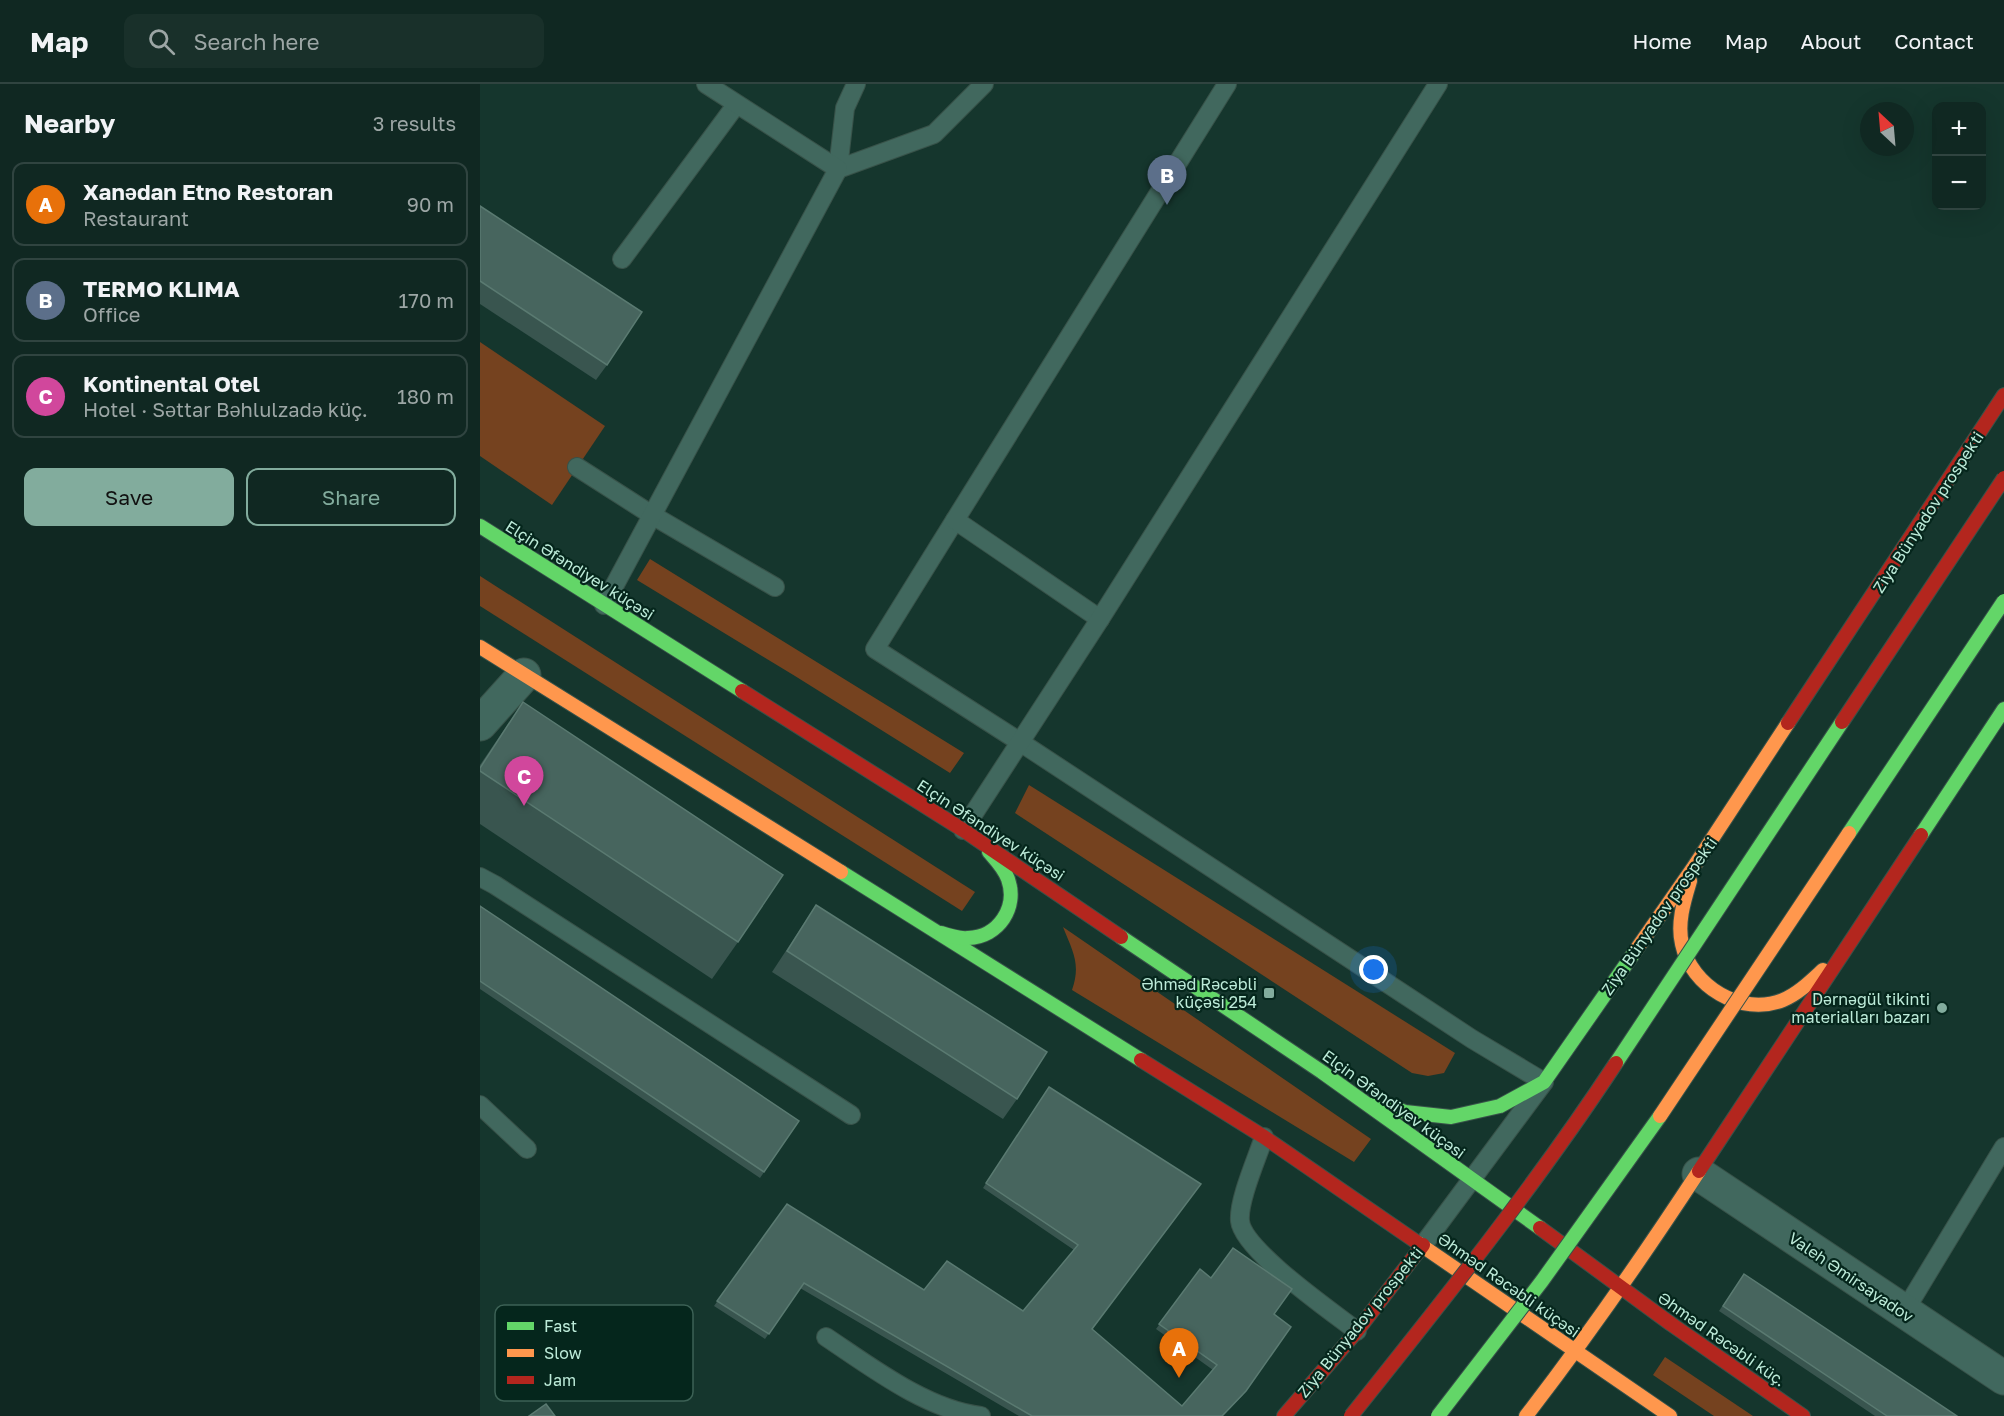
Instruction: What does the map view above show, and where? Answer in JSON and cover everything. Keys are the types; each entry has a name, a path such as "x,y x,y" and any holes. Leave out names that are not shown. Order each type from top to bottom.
{"main road":[{"name":"Ziya Bünyadov prospekti","path":"1544,1082 1694,867 2004,395"},
{"path":"1351,1416 1489,1243 1582,1115 2004,478"},
{"name":"Elçin Əfəndiyev küçəsi","path":"480,526 963,830 1322,1072 1472,1180"},
{"path":"1438,1416 1542,1281 1637,1151 2004,601"},
{"path":"480,647 1264,1137 1423,1245"},
{"path":"1526,1416 1622,1287 1699,1174 2004,709"},
{"path":"938,932 957,938 973,938 990,934 1002,923 1010,908 1012,894 1009,880 1001,864 963,830"},
{"path":"1694,867 1681,913 1681,944 1689,966 1703,983 1723,997 1744,1002 1775,1003 1802,989 1846,950"},
{"path":"1322,1072 1379,1102 1405,1112 1451,1117 1500,1106 1544,1082"},
{"path":"1472,1180 1622,1287"},
{"name":"Ziya Bünyadov prospekti","path":"1284,1416 1357,1331 1423,1245"},
{"name":"Əhməd Rəcəbli küçəsi","path":"1423,1245 1576,1351"},
{"name":"Əhməd Rəcəbli küç.","path":"1622,1287 1803,1416"},
{"path":"1576,1351 1670,1416"}],"street":[{"path":"480,724 524,675"},
{"name":"Valeh Əmirsayadov","path":"1699,1174 2004,1378"}],"lane":[{"path":"706,84 838,169"},
{"path":"604,605 838,169 845,108 856,84"},
{"path":"838,169 934,134 984,84"},
{"path":"1227,84 875,648 1462,1033 1544,1082"},
{"path":"963,830 1100,619 1438,84"},
{"path":"622,259 736,105"},
{"path":"578,467 652,515 775,587"},
{"path":"955,520 1100,619"},
{"path":"480,877 851,1115"},
{"name":"Ziya Bünyadov prospekti","path":"1423,1245 1544,1082"},
{"path":"480,1105 527,1149"},
{"path":"1264,1137 1241,1205 1240,1222 1246,1238 1260,1254 1357,1331"},
{"path":"1904,1312 2004,1147"},
{"path":"826,1337 898,1385 959,1413 981,1416"}],"shaded area":[{"path":"480,342 605,426 552,505 480,456"},
{"path":"650,559 964,753 950,773 637,580"},
{"path":"480,576 975,892 962,911 480,606"},
{"path":"1029,785 1455,1053 1444,1073 1428,1076 1412,1073 1015,813"},
{"path":"1063,927 1371,1139 1354,1162 1072,990 1076,965"},
{"path":"1665,1357 1753,1416 1714,1416 1653,1375"}],"building":[{"path":"480,206 642,312 607,365 480,281"},
{"path":"523,702 783,875 738,942 480,771"},
{"path":"816,905 1047,1052 1017,1099 787,951"},
{"path":"480,906 799,1121 764,1172 480,981"},
{"path":"1049,1087 1201,1184 1092,1329 1182,1406 1217,1365 1159,1324 1200,1269 1211,1278 1233,1248 1292,1289 1274,1314 1291,1327 1246,1391 1222,1416 1032,1416 804,1283 769,1334 717,1301 787,1204 924,1290 947,1261 1023,1311 1078,1245 986,1183"},
{"path":"1744,1274 1957,1416 1887,1416 1723,1306"},
{"path":"546,1404 555,1416 529,1416"}],"traffic: fast":[{"path":"480,526 742,691"},
{"path":"1849,833 2004,601"},
{"path":"1921,835 2004,709"},
{"path":"1616,1063 1842,722"},
{"path":"941,933 961,938 979,936 989,932 1003,919 1010,900 1008,879 1000,864 989,852"},
{"path":"841,872 1141,1060"},
{"path":"1121,937 1322,1072 1540,1228"},
{"path":"1377,1101 1405,1112 1451,1117 1500,1106 1544,1082 1636,950"},
{"path":"1438,1416 1542,1281 1660,1116"}],"traffic: slow":[{"path":"480,647 841,872"},
{"path":"1636,950 1788,723"},
{"path":"1660,1116 1849,833"},
{"path":"1690,881 1681,920 1682,944 1687,959 1696,973 1720,994 1735,1001 1767,1004 1783,1000 1794,994 1823,970"},
{"path":"1526,1416 1615,1295 1699,1171"},
{"path":"1418,1243 1670,1416"}],"traffic: jam":[{"path":"1788,723 2004,395"},
{"path":"1842,722 2004,478"},
{"path":"742,691 963,830 1121,937"},
{"path":"1699,1171 1921,835"},
{"path":"1141,1060 1264,1137 1418,1243"},
{"path":"1351,1416 1521,1198 1616,1063"},
{"path":"1540,1228 1671,1324 1803,1416"},
{"path":"1284,1416 1357,1331 1423,1245"}],"place":[{"name":"TERMO KLIMA","path":"1167,205"},
{"name":"Kontinental Otel","path":"524,806"},
{"name":"Əhməd Rəcəbli küçəsi 254","path":"1269,993"},
{"name":"Dərnəgül tikinti materialları bazarı","path":"1942,1008"},
{"name":"Xanədan Etno Restoran","path":"1179,1378"}]}
